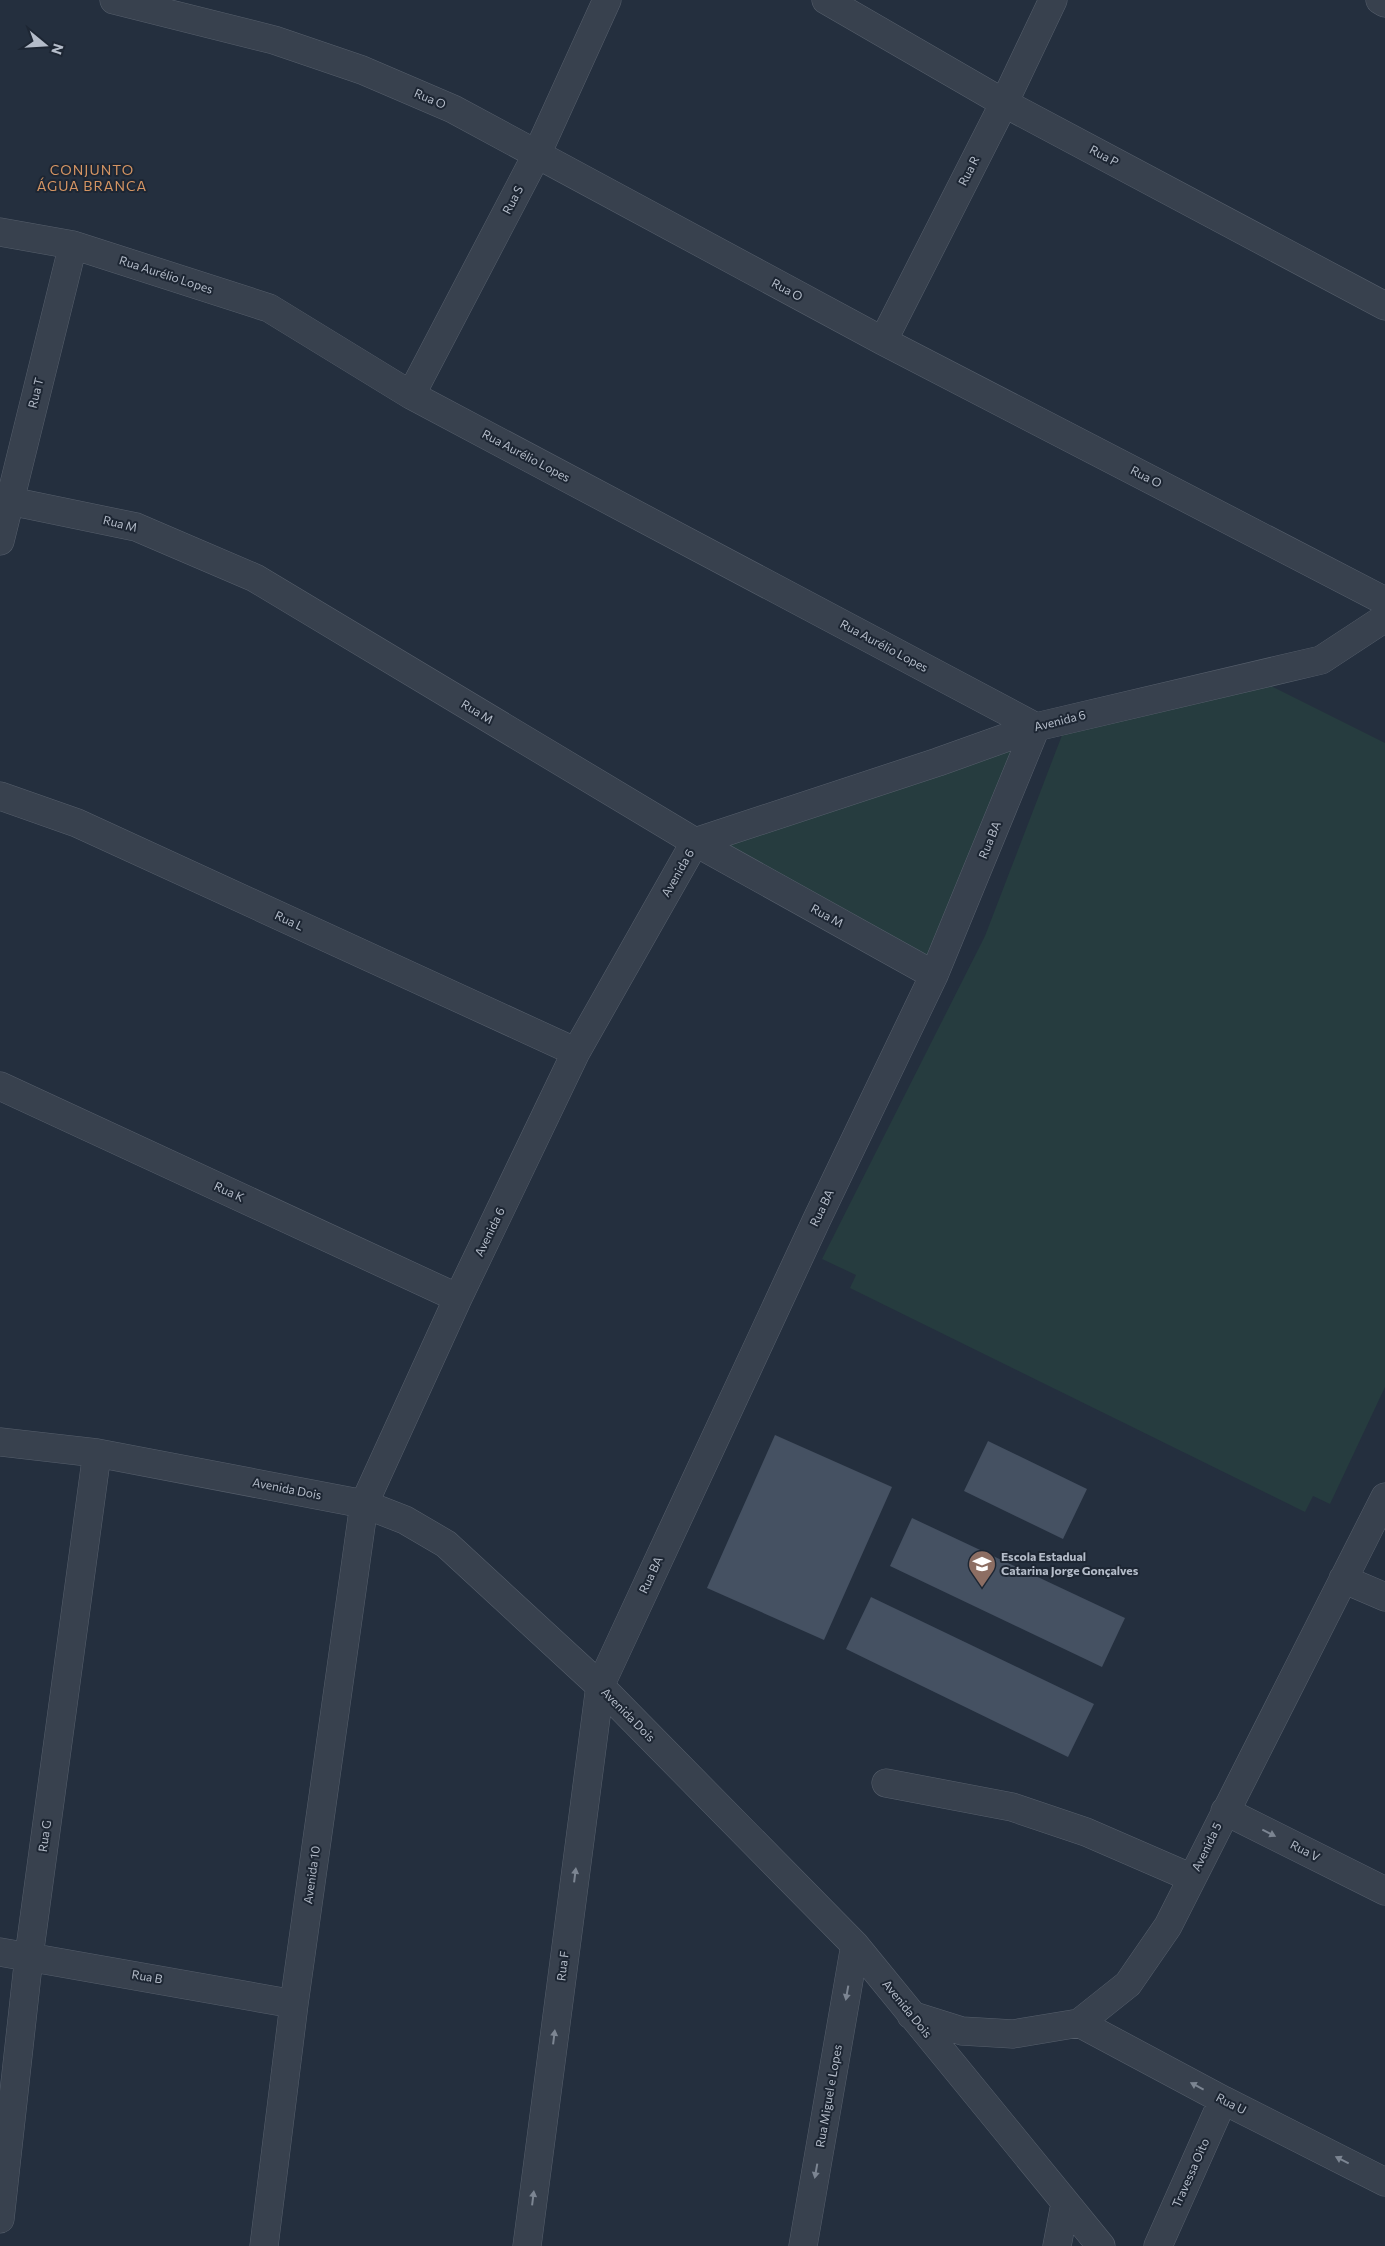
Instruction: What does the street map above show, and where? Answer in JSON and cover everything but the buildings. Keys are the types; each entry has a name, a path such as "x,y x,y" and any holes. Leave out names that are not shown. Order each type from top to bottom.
{"street":[{"name":"Rua O","path":"114,0 166,7 274,40 362,70 453,109 536,156 883,342 1385,601"},
{"name":"Rua S","path":"411,395 536,156 607,0"},
{"name":"Rua P","path":"826,0 1004,103 1385,306"},
{"name":"Rua R","path":"883,342 1004,103 1053,0"},
{"path":"1380,0 1385,3"},
{"name":"Rua Aurélio Lopes","path":"0,232 73,245 269,308 411,395 1036,726"},
{"name":"Rua T","path":"0,541 5,499 73,245"},
{"name":"Rua M","path":"5,499 136,527 255,578 695,842 934,975"},
{"name":"Avenida 6","path":"364,1504 458,1298 576,1052 695,842 938,762 1036,726 1321,660 1385,618"},
{"name":"Rua BA","path":"600,1686 813,1228 934,975 1036,726"},
{"name":"Rua L","path":"0,796 77,823 576,1052"},
{"name":"Rua K","path":"0,1086 458,1298"},
{"name":"Avenida Dois","path":"0,1442 96,1453 364,1504 405,1520 446,1544 600,1686 855,1945 1101,2246"},
{"name":"Rua G","path":"0,2219 29,1956 96,1453"},
{"name":"Avenida 5","path":"911,2014 962,2031 1013,2034 1078,2023 1128,1984 1168,1926 1385,1497"},
{"name":"Avenida 10","path":"264,2246 294,2004 364,1504"},
{"path":"1343,1579 1385,1597"},
{"name":"Rua F","path":"527,2246 600,1686"},
{"path":"886,1783 1012,1807 1086,1832 1192,1878"},
{"name":"Rua V","path":"1225,1811 1385,1891"},
{"name":"Rua Miguel e Lopes","path":"803,2246 855,1945"},
{"name":"Rua B","path":"0,1952 294,2004"},
{"name":"Rua U","path":"1078,2023 1223,2100 1385,2182"},
{"name":"Travessa Oito","path":"1158,2246 1223,2100"},
{"path":"1058,2246 1065,2204"}],"green space":[{"path":"1267,684 1385,743 1385,1387 1330,1504 1313,1496 1305,1512 850,1288 856,1275 822,1259 985,936 1064,730"},
{"path":"1036,727 934,975 695,842"}],"place":[{"name":"Escola Estadual Catarina Jorge Gonçalves","path":"982,1588"}],"district":[{"name":"CONJUNTO ÁGUA BRANCA","path":"92,178"}]}
